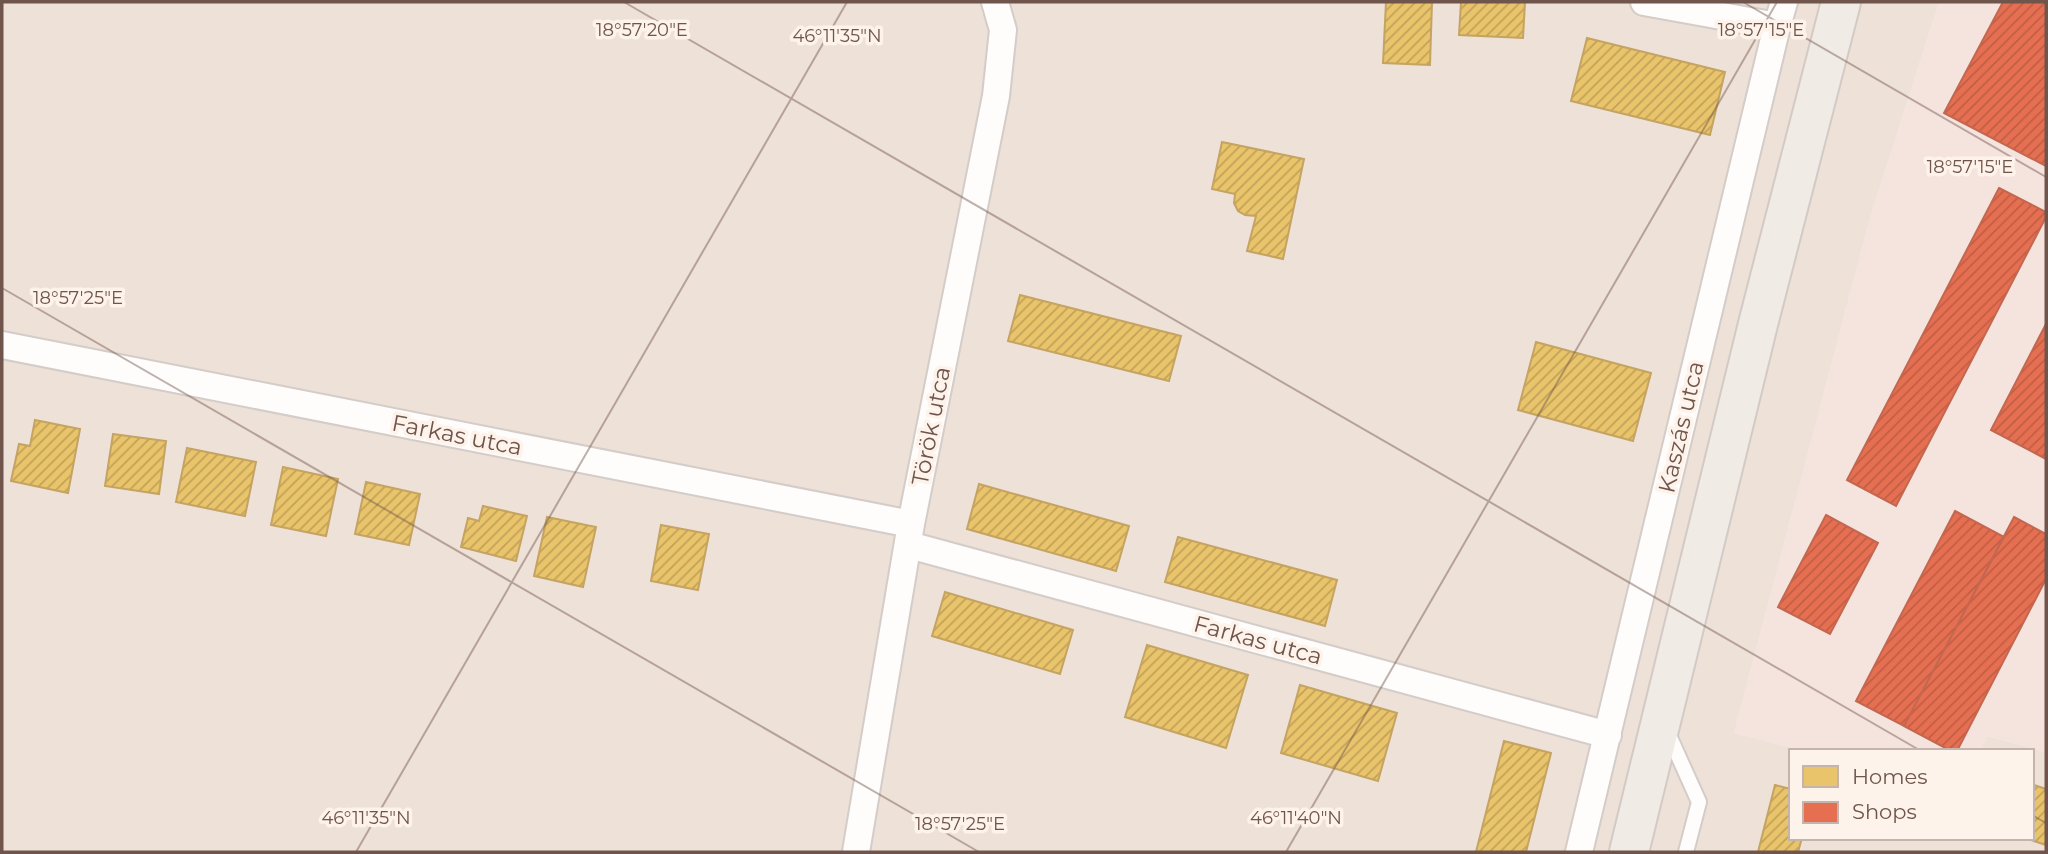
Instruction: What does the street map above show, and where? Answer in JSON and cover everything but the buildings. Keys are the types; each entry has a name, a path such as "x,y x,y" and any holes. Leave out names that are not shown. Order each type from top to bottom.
{"main road":[{"path":"1629,852 1755,337 1841,2"}],"street":[{"name":"Török utca","path":"856,852 910,534 996,96 1003,30 995,2"},
{"path":"1644,2 1780,14"},
{"name":"Kaszás utca","path":"1579,852 1780,14"},
{"name":"Farkas utca","path":"2,345 910,534 1608,735"}],"lane":[{"path":"1662,720 1699,802 1686,852"}],"shaded area":[{"path":"2,2 1939,2 1870,218 1734,733 1795,749 1789,749 1789,840 2034,840 2034,749 1981,749 1987,736 2046,752 2046,852 2,852"},
{"path":"1939,2 2046,2 2046,752 1988,736 1981,749 1795,749 1734,733 1870,218"}]}
